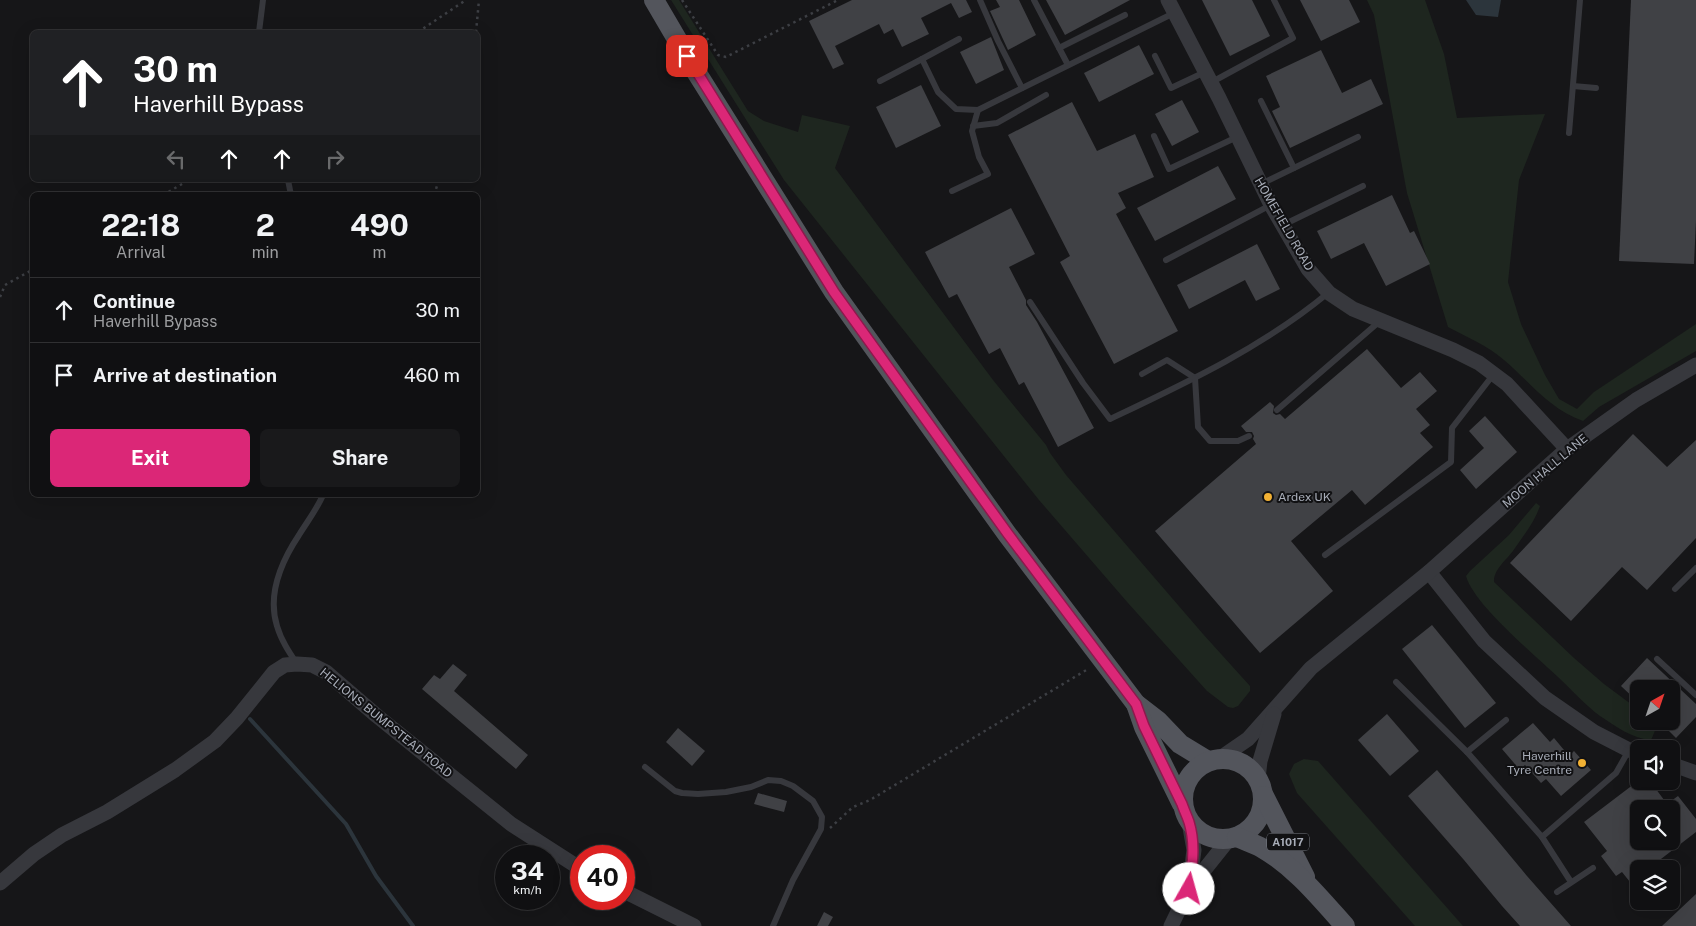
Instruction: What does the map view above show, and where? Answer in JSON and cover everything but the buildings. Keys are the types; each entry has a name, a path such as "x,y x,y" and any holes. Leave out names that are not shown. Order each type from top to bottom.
{"main road":[{"path":"654,0 695,70 834,292 1002,526 1136,704 1158,721 1180,744 1214,760"},
{"path":"1136,704 1144,726 1186,813 1200,832 1214,839 1233,838 1246,833 1260,817 1263,807 1261,788 1251,770 1242,763 1231,759 1214,760 1197,768 1188,778 1183,791 1186,813"},
{"name":"A1017","path":"1261,788 1311,888"},
{"name":"A1017","path":"1233,838 1262,848 1288,866 1311,888 1345,926"}],"street":[{"name":"HOMEFIELD ROAD","path":"1171,6 1271,205 1308,269 1329,293 1353,309 1479,363 1507,384 1567,449"},
{"name":"MOON HALL LANE","path":"1429,572 1567,449 1636,400 1696,365"},
{"path":"1214,760 1248,738 1275,710 1310,668 1429,572 1484,641 1545,698 1594,732 1630,750"},
{"path":"0,882 34,854 62,835 107,812 175,770 215,741 237,718 274,672 285,664 297,664"},
{"name":"HELIONS BUMPSTEAD ROAD","path":"297,664 312,665 326,672 377,716 511,824 570,862"},
{"path":"1261,788 1260,761 1275,710"},
{"path":"1680,767 1696,773"},
{"path":"1186,813 1194,850 1189,889"},
{"path":"1171,926 1189,889 1233,838"},
{"path":"635,896 694,926"}],"lane":[{"path":"259,30 263,0"},
{"path":"980,0 1022,88"},
{"path":"1034,0 1068,65"},
{"path":"1155,56 1171,88 1208,77 1293,38 1274,0"},
{"path":"1569,134 1580,0"},
{"path":"922,59 938,92 956,109 978,110 1068,65 1171,6"},
{"path":"1059,48 1126,15"},
{"path":"880,81 959,39"},
{"path":"1573,86 1596,88"},
{"path":"973,126 997,123 1046,95"},
{"path":"1261,101 1294,168"},
{"path":"952,191 988,174 979,157 972,131 978,110"},
{"path":"1154,136 1169,169 1238,136"},
{"path":"1261,184 1358,137"},
{"path":"1283,225 1363,186"},
{"path":"1166,260 1271,205"},
{"path":"1030,302 1110,419 1195,378 1268,338 1329,293"},
{"path":"1277,410 1380,321"},
{"path":"1142,374 1167,360 1195,378"},
{"path":"1325,556 1451,462 1452,428 1494,374"},
{"path":"1195,378 1198,427 1210,441 1238,440 1249,436"},
{"path":"297,664 276,625 275,585 282,564 322,497"},
{"path":"1675,589 1696,568"},
{"path":"1657,660 1696,695"},
{"path":"1396,682 1467,752 1542,837 1571,882"},
{"path":"1467,752 1506,720"},
{"path":"1542,837 1616,773 1630,757"},
{"path":"645,767 675,791 682,793 726,792 751,788 768,780 781,781 812,801 822,817 821,828 793,880 773,926"},
{"path":"1557,892 1593,868"}],"path":[{"path":"421,30 466,0"},
{"path":"476,30 479,0"},
{"path":"682,0 718,55 726,57 838,0"},
{"path":"168,192 186,182"},
{"path":"0,297 5,285 30,271"},
{"path":"814,843 853,807 870,800 1102,660"}],"shaded area":[{"path":"671,0 679,0 748,111 764,121 798,132 802,115 850,126 835,168 993,380 1046,445 1066,475 1250,686 1250,691 1238,706 1228,707 1207,691 1039,500 784,180"},
{"path":"1367,0 1425,0 1444,54 1457,118 1545,114 1519,180 1508,282 1521,324 1545,375 1559,399 1577,409 1594,392 1696,324 1696,351 1599,407 1583,421 1560,410 1491,350 1448,327 1407,193 1374,15"},
{"path":"1466,0 1501,0 1498,17 1476,15"},
{"path":"1536,503 1540,506 1529,528 1499,568 1494,577 1494,582 1574,658 1630,703 1630,730 1655,730 1651,740 1624,731 1594,712 1506,629 1471,588 1466,576 1509,535"},
{"path":"1304,759 1318,761 1463,926 1415,926 1297,793 1289,774 1294,764"}],"waterway":[{"path":"250,719 346,824 376,876 413,926"}],"place":[{"name":"Ardex UK","path":"1268,497"},
{"name":"Haverhill Tyre Centre","path":"1582,763"}],"route":[{"path":"687,56 834,292 1008,534 1136,704 1144,726 1189,822 1194,850 1189,889"}]}
